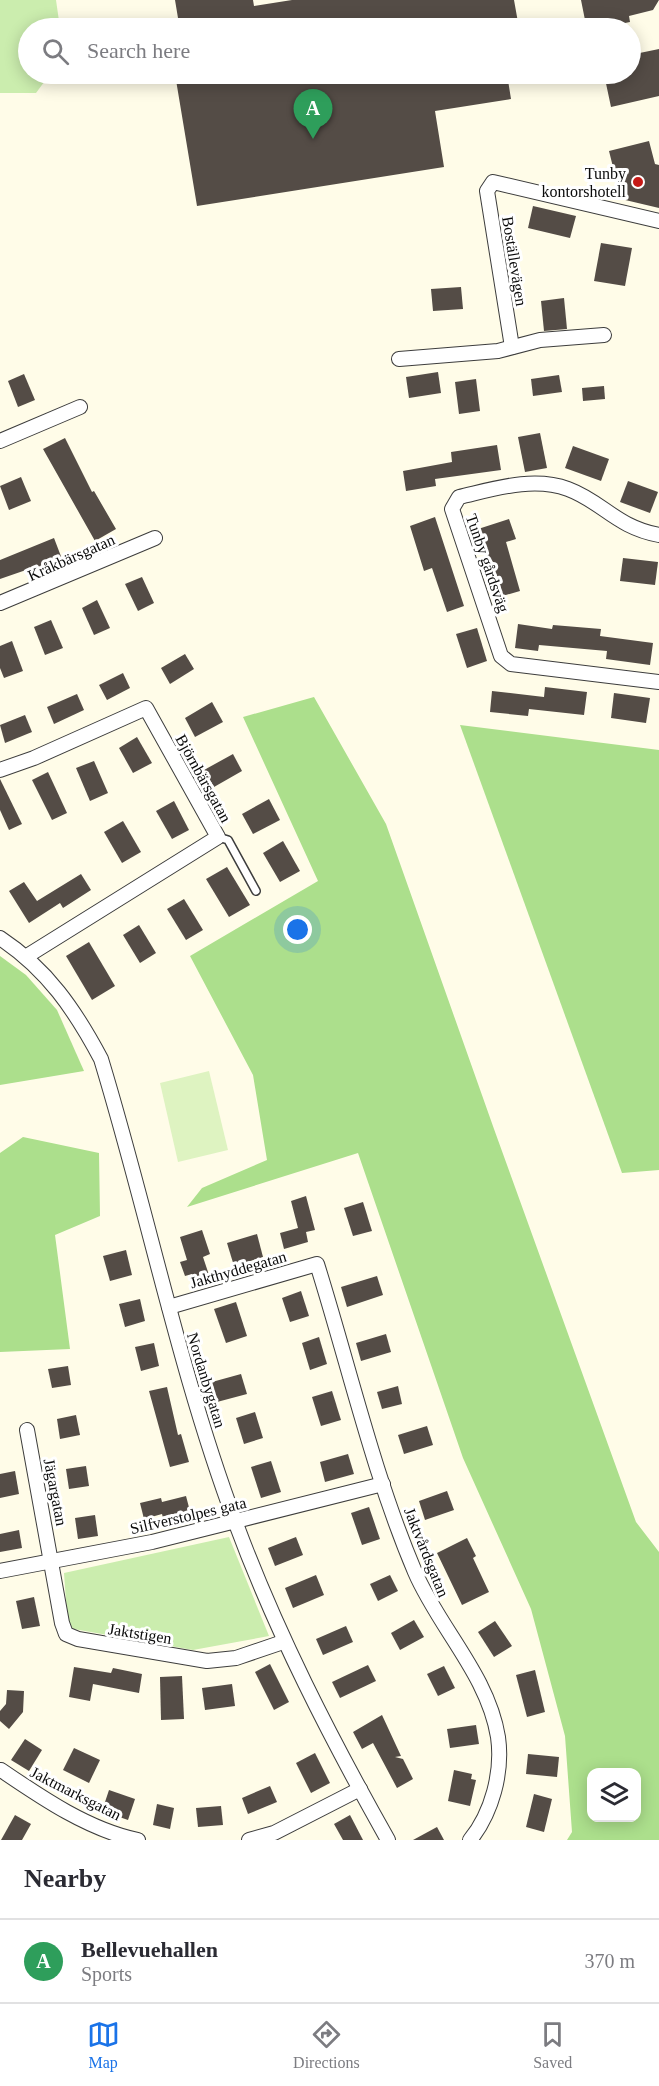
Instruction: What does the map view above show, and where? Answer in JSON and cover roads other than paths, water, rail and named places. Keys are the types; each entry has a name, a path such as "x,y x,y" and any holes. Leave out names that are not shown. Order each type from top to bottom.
{"street":[{"name":"Boställevägen","path":"512,347 487,190 493,182 659,221"},
{"path":"399,359 498,351 540,340 604,335"},
{"path":"0,441 80,406"},
{"name":"Tunby gårdsväg","path":"659,534 626,525 570,490 542,484 511,485 459,497 452,509 501,656 511,664 659,682"},
{"name":"Kråkbärsgatan","path":"0,603 29,593 154,538"},
{"name":"Björnbärsgatan","path":"0,770 34,758 146,708 218,837 27,956"},
{"name":"Nordanbygatan","path":"0,938 27,956 52,983 75,1015 101,1059 194,1397 235,1521 283,1642 388,1840"},
{"name":"Jakthyddegatan","path":"169,1307 317,1264"},
{"name":"Jaktvårdsgatan","path":"317,1264 383,1484 415,1572 437,1618 480,1685 492,1711 498,1739 497,1775 492,1801 470,1840"},
{"name":"Jägargatan","path":"27,1430 52,1560"},
{"name":"Silfverstolpes gata","path":"0,1571 152,1542 383,1484"},
{"name":"Jaktstigen","path":"52,1560 62,1623 66,1634 78,1639 207,1660 236,1658 283,1642"},
{"name":"Jaktmarksgatan","path":"1,1770 34,1793 91,1823 138,1840"},
{"path":"249,1840 274,1833 302,1821 360,1790"}],"lane":[{"path":"218,837 228,840 256,891"}],"place":[{"name":"Bellevuehallen","path":"313,139"},
{"name":"Tunby kontorshotell","path":"638,182"}]}
